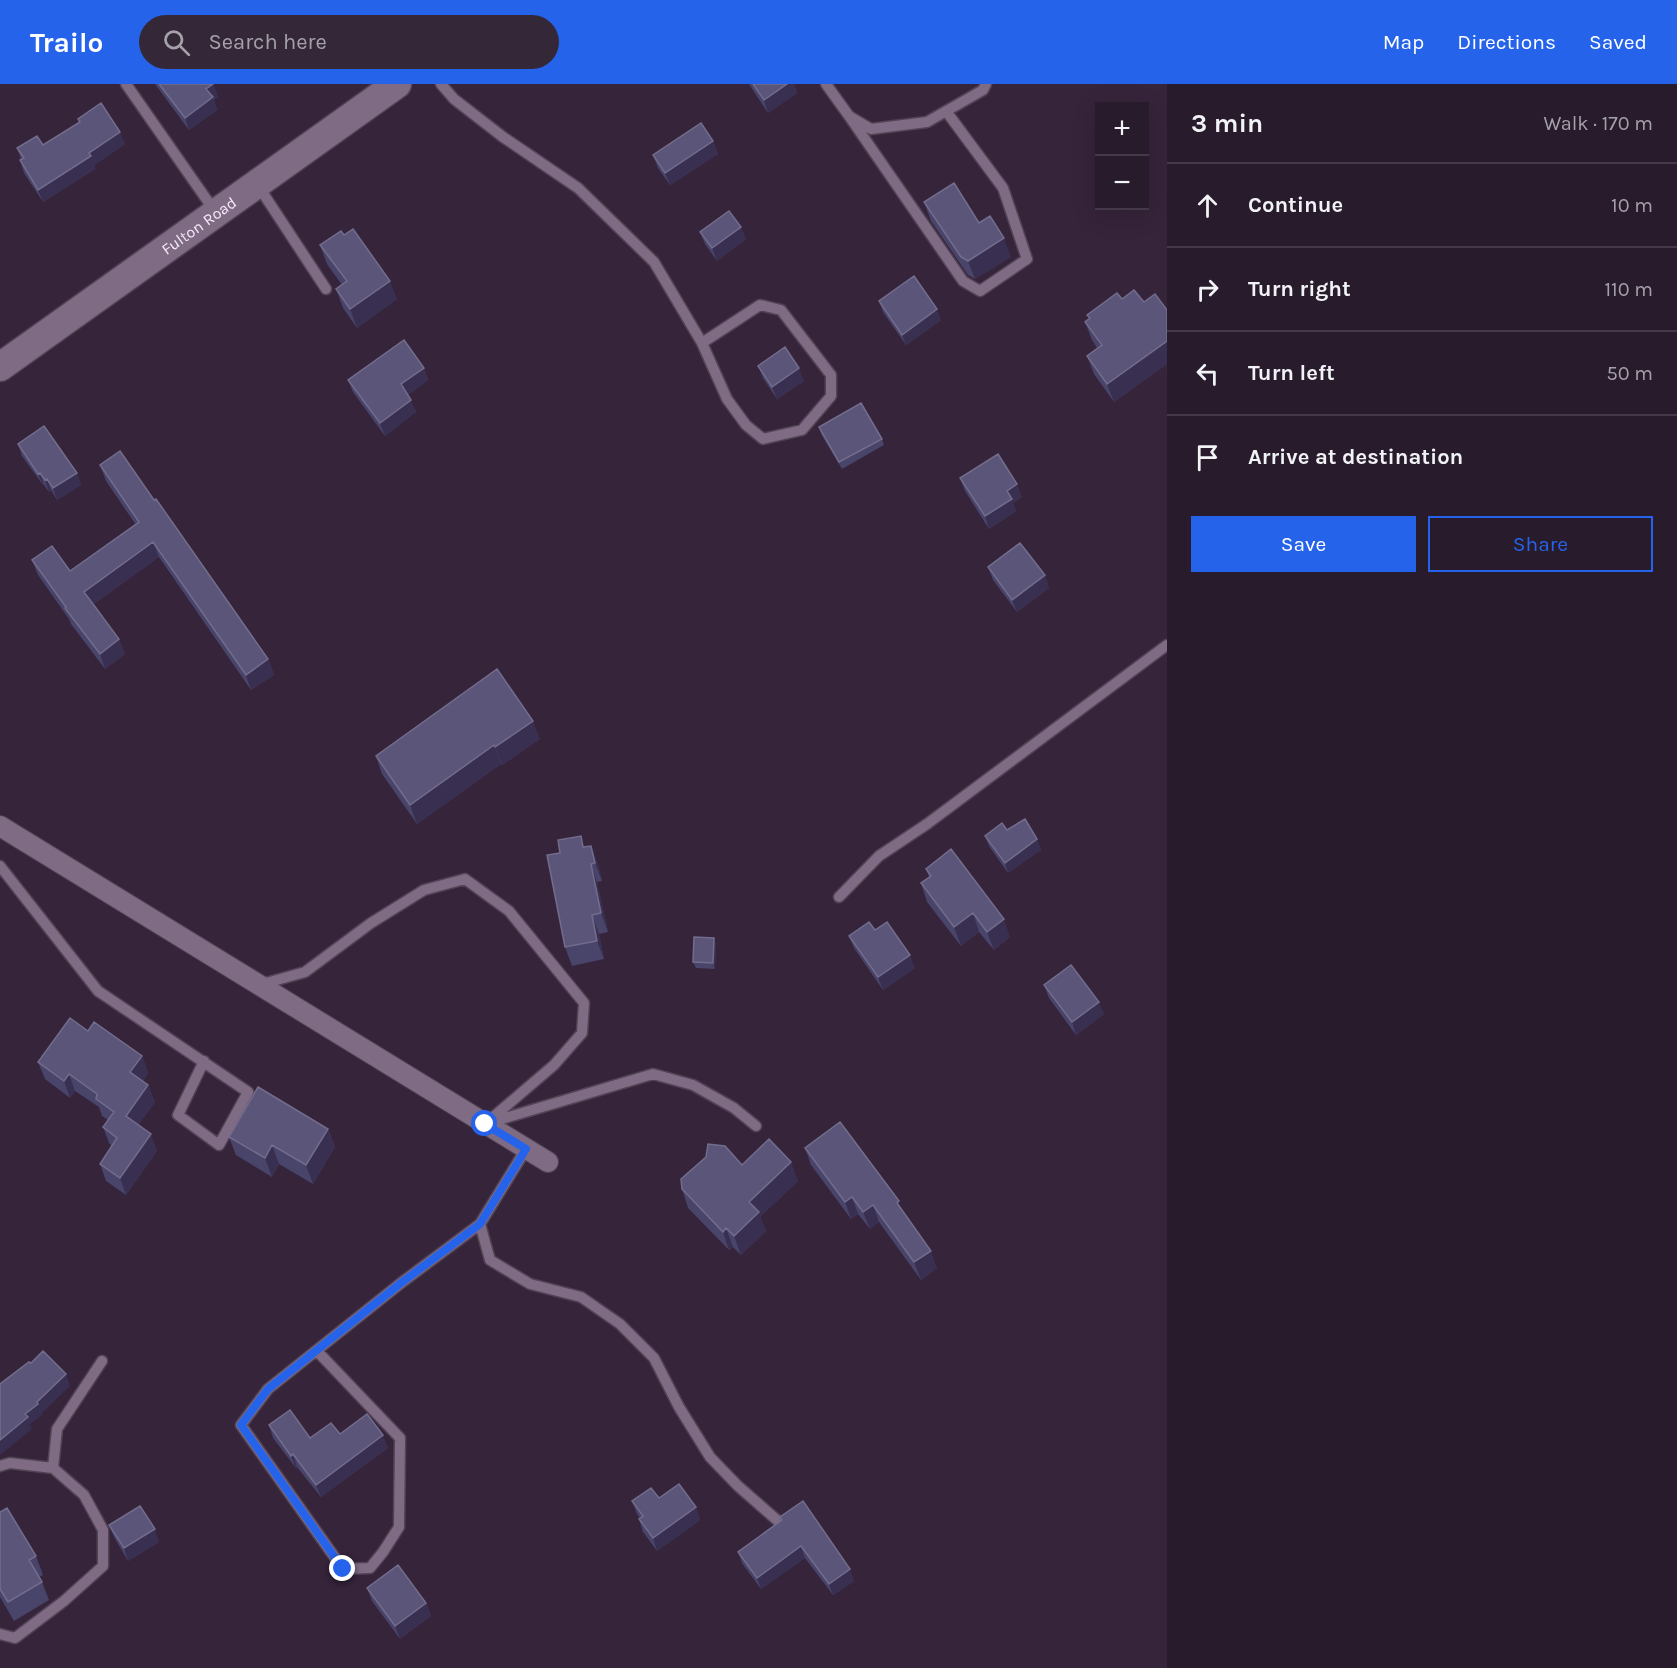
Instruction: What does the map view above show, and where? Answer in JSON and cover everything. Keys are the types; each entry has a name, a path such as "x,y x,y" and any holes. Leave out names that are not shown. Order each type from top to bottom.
{"main road":[{"name":"Fulton Road","path":"0,367 398,84"}],"street":[{"path":"0,826 548,1162"}],"lane":[{"path":"126,84 216,213"},
{"path":"441,84 454,99 578,188 654,262 702,343 728,399 746,425 763,439 802,430 831,396 831,375 781,310 760,305 702,343"},
{"path":"826,84 963,280 980,291 1027,259 1003,188 946,111"},
{"path":"849,116 871,129 927,123 983,90 986,84"},
{"path":"257,184 327,289"},
{"path":"839,897 879,856 927,824 1167,645"},
{"path":"0,866 98,991 204,1061 248,1092 219,1144 178,1115 204,1061"},
{"path":"258,985 305,972 371,923 424,890 465,879 509,910 584,1003 582,1033 554,1065 485,1124"},
{"path":"485,1124 653,1074 693,1085 734,1108 756,1126"},
{"path":"317,1351 400,1438 399,1527 370,1568 343,1569 241,1425 268,1389 401,1283 480,1224 526,1149"},
{"path":"480,1224 490,1260 530,1284 581,1297 620,1324 654,1358 679,1407 710,1457 738,1486 778,1521"},
{"path":"53,1468 57,1429 102,1361"},
{"path":"0,1466 10,1463 53,1468 84,1495 103,1530 103,1566 64,1601 15,1638 0,1634"}],"building":[{"path":"159,84 213,84 206,89 213,97 185,118"},
{"path":"753,84 787,84 764,100"},
{"path":"101,103 120,132 89,153 91,156 38,190 20,160 24,158 17,148 37,136 43,145 80,122 78,119"},
{"path":"701,123 713,141 665,173 653,155"},
{"path":"954,183 979,223 990,216 1004,238 968,261 961,257 924,202"},
{"path":"729,211 741,227 712,248 700,232"},
{"path":"353,229 390,281 350,309 336,289 347,281 320,245 341,231 344,235"},
{"path":"914,276 937,309 902,335 879,301"},
{"path":"1134,290 1144,302 1155,294 1167,310 1167,341 1107,384 1087,356 1102,345 1085,322 1090,318 1087,315 1117,293 1122,299"},
{"path":"404,340 424,368 401,384 411,400 380,423 348,380"},
{"path":"785,347 799,368 772,387 758,366"},
{"path":"861,403 882,439 839,462 819,427"},
{"path":"44,426 77,473 53,488 47,479 45,480 40,473 38,474 18,444"},
{"path":"120,451 268,659 246,675 153,542 84,592 119,639 100,654 32,560 52,546 70,571 139,522 100,465"},
{"path":"998,454 1017,484 1007,491 1012,499 985,516 960,478"},
{"path":"1020,543 1045,575 1012,600 988,567"},
{"path":"497,669 533,721 495,747 494,745 410,805 376,756"},
{"path":"1025,819 1037,839 1005,863 985,836 1002,823 1007,830"},
{"path":"581,836 583,847 591,846 595,863 591,864 601,913 592,915 597,941 565,947 547,855 560,853 558,840"},
{"path":"951,849 1004,919 987,932 973,913 954,927 921,883 931,876 926,869"},
{"path":"869,922 875,930 887,922 910,955 878,977 849,936"},
{"path":"694,937 714,938 713,963 693,962"},
{"path":"1071,965 1099,1002 1072,1022 1044,985"},
{"path":"70,1018 88,1031 94,1022 142,1056 130,1072 148,1085 126,1116 151,1134 120,1178 100,1164 117,1138 103,1127 114,1112 96,1099 97,1094 69,1074 64,1081 38,1062"},
{"path":"258,1087 328,1129 306,1165 272,1145 265,1158 229,1137"},
{"path":"840,1122 899,1201 897,1203 931,1251 914,1262 873,1205 863,1212 852,1197 845,1202 805,1148"},
{"path":"769,1139 791,1162 749,1202 759,1212 734,1236 726,1228 723,1232 682,1189 681,1179 706,1157 708,1144 725,1146 742,1165"},
{"path":"43,1351 66,1374 37,1402 38,1404 25,1414 28,1417 0,1440 0,1384 29,1362 31,1363"},
{"path":"290,1410 310,1438 331,1423 340,1434 367,1414 383,1435 316,1485 269,1425"},
{"path":"679,1484 696,1507 653,1538 639,1519 643,1516 632,1501 651,1488 659,1498"},
{"path":"803,1501 850,1569 829,1584 801,1546 757,1578 738,1552 782,1520 780,1517"},
{"path":"140,1506 155,1529 124,1548 109,1525"},
{"path":"7,1508 36,1556 29,1560 42,1582 8,1602 0,1589 0,1512"},
{"path":"398,1565 426,1603 395,1626 367,1588"}],"route":[{"path":"343,1569 241,1425 268,1389 401,1283 480,1224 526,1149 485,1124"}]}
